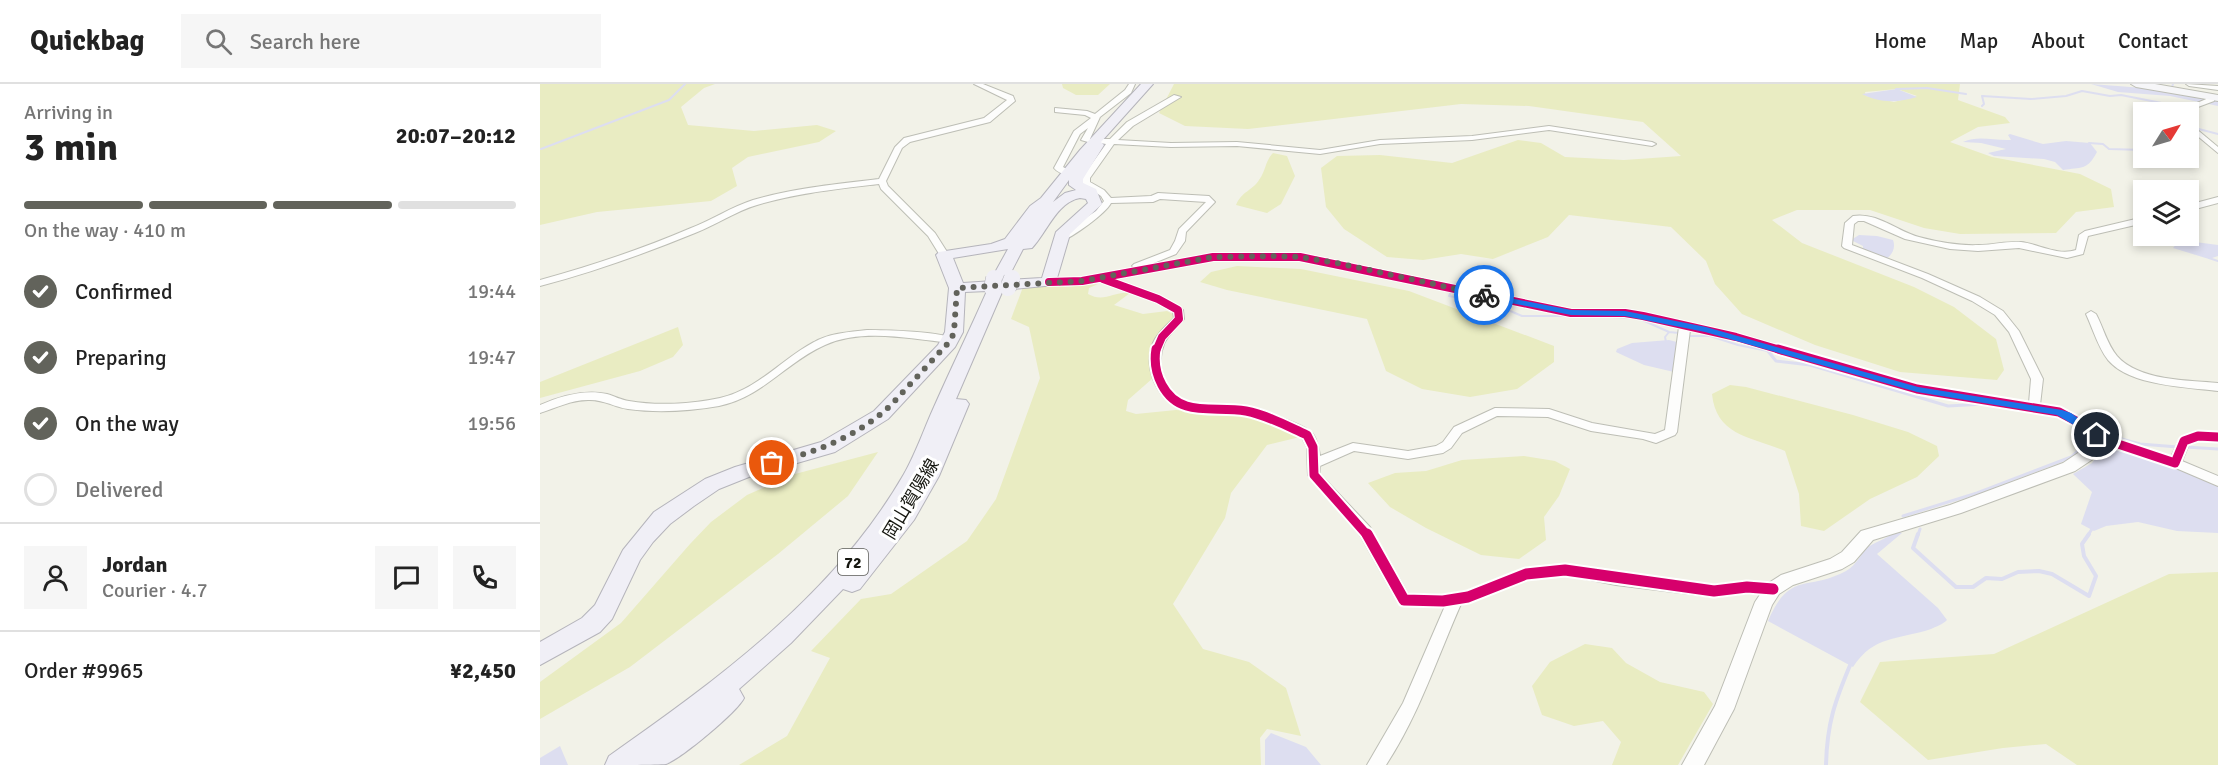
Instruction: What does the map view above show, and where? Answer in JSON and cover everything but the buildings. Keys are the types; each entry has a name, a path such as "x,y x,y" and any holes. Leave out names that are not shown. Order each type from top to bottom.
{"main road":[{"name":"岡山賀陽線","path":"999,285 1065,185 1147,84"},
{"name":"岡山賀陽線","path":"619,765 745,670 818,601 857,557 890,513 913,475 1024,232 1066,172 1101,142 1155,84"},
{"path":"2136,84 2187,88 2212,99"},
{"name":"岡山賀陽線","path":"1093,196 1091,192 1076,184 1076,179 1101,142"},
{"name":"岡山賀陽線","path":"1027,245 1038,234 1059,201 1066,196 1080,193 1093,196"},
{"path":"957,288 1049,282 1061,238 1068,225 1095,204 1093,196"},
{"name":"岡山賀陽線","path":"944,255 998,247 1010,242 1035,207 1043,202"},
{"name":"岡山賀陽線","path":"642,765 691,731 766,668 814,623 873,559 906,514 929,476 999,285 1001,258 998,254 978,250"},
{"path":"540,654 591,625 604,612 631,556 662,518 712,484 742,472 828,447 888,409 951,340 954,332 957,288 944,255"}],"street":[{"path":"944,255 932,235 884,187 882,181 898,147 907,140 987,120 1011,101 1010,98 977,84"},
{"path":"1066,172 1058,168 1072,140 1128,91 1132,84"},
{"path":"2187,88 2218,88"},
{"path":"1108,201 1102,192 1086,183 1101,142 1177,97"},
{"path":"1058,110 1087,113 1097,118"},
{"path":"1097,118 1085,140 1172,145 1277,146 1311,152 1380,142 1472,138 1549,128 1652,144"},
{"path":"2199,134 2218,151"},
{"path":"540,283 596,268 695,230 757,202 822,188 882,181"},
{"path":"1108,201 1153,199 1158,195 1207,198 1211,202 1182,231 1180,241 1173,252 1130,268 1127,273"},
{"path":"2199,205 2218,200"},
{"path":"1061,238 1069,236 1077,227 1103,212 1108,201"},
{"path":"2034,406 2037,379 2007,321 1990,308 1953,288 1847,246 1850,223 1856,219 1871,220 1908,237 1957,247 1972,248 2010,244 2068,255 2080,252 2084,235 2088,233 2133,223"},
{"path":"1049,282 1082,281 1213,257 1300,257 1571,313 1625,314 1685,325 1746,339 1917,389 2034,406 2068,415 2097,435 2218,481"},
{"path":"1100,278 1149,296 1178,310 1179,320 1159,342 1155,360 1160,383 1176,404 1194,409 1248,412 1307,435 1313,447 1314,475 1365,531 1404,600 1443,601 1468,597 1526,574 1565,570 1714,591 1747,587 1773,589"},
{"path":"2091,314 2111,357 2118,364 2146,376 2218,387"},
{"path":"1313,464 1353,447 1408,455 1439,450 1447,445 1458,430 1495,412 1548,413 1591,427 1644,435 1656,440 1671,432 1685,325"},
{"path":"540,409 571,398 587,396 603,397 626,405 688,405 718,402 738,398 751,391 815,346 836,338 891,334 951,340"},
{"path":"1693,765 1724,709 1764,602 1773,589 1786,580 1836,564 1848,557 1861,541 1877,531 1955,509 2069,467 2087,455 2097,435"},
{"path":"2175,463 2184,441 2198,436 2218,436"},
{"path":"1376,765 1386,752 1406,714 1456,599"}],"green space":[{"path":"540,84 715,84 704,88 681,107 688,125 754,131 817,125 836,131 819,142 748,157 732,168 737,186 711,201 597,212 540,225 540,150 542,149 540,149"},
{"path":"1062,84 1110,84 1098,95 1076,95 1063,88"},
{"path":"1174,84 1960,84 1958,100 2005,117 2010,123 1978,127 1950,142 1992,157 2080,174 2111,189 2114,207 2076,212 2056,233 1960,234 1924,228 1870,210 1797,210 1772,220 1802,243 1914,287 1954,307 1996,339 2004,370 1997,380 1900,372 1815,345 1742,314 1715,284 1706,261 1671,227 1569,215 1548,237 1493,259 1461,254 1423,260 1387,257 1344,229 1326,207 1321,168 1337,156 1380,155 1452,163 1518,140 1541,143 1565,157 1624,160 1681,156 1643,122 1529,106 1461,104 1248,129 1185,126 1159,113","holes":["1897,89 1917,96 1894,102 1866,96 1865,92"]},
{"path":"1273,153 1287,156 1295,176 1281,204 1267,213 1236,205 1259,180"},
{"path":"1237,266 1301,269 1409,291 1554,346 1554,362 1517,389 1470,397 1422,389 1386,371 1367,319 1227,290 1200,282 1211,272"},
{"path":"1098,284 1089,288 1088,294 1104,297 1130,293 1114,305 1143,314 1167,311 1175,315 1153,342 1150,355 1153,378 1128,400 1126,411 1136,414 1176,410 1238,415 1259,420 1300,437 1267,445 1231,493 1225,518 1173,604 1203,649 1249,662 1286,688 1301,736 1267,729 1260,738 1261,765 739,765 787,736 830,658 811,651 861,599 891,594 967,541 996,499 1040,378 1029,327 1011,319 1023,287"},
{"path":"678,327 683,345 673,357 640,371 540,398 540,382"},
{"path":"1730,385 1746,387 1853,415 1908,432 1937,446 1939,456 1917,477 1870,499 1824,531 1801,526 1799,494 1785,451 1748,438 1728,427 1720,419 1712,394"},
{"path":"878,452 848,496 778,554 630,667 540,719 540,682 621,623 711,522 747,495 795,474"},
{"path":"1524,456 1555,461 1570,469 1559,496 1544,517 1546,540 1519,559 1481,555 1426,528 1390,507 1368,483 1395,473 1426,471 1462,460"},
{"path":"2218,572 2218,765 2077,765 2046,744 2003,748 1928,760 1860,702 1880,662 1994,654 2169,574"},
{"path":"1585,644 1612,648 1626,663 1660,682 1704,692 1713,704 1678,765 1612,765 1621,742 1603,721 1574,726 1542,715 1532,686 1550,662"}],"water":[{"path":"1897,89 1917,97 1889,101 1862,94"},
{"path":"2008,135 2043,144 2066,141 2090,143 2097,152 2087,165 2063,170 2055,162 2044,159 1994,156 1988,153 2006,149 1981,143 1963,142 1981,139 2011,140"},
{"path":"1859,235 1893,240 1893,251 1886,259 1863,250 1863,246 1851,240"},
{"path":"2199,242 2218,245 2218,256 2209,259 2173,248 2175,246 2199,246"},
{"path":"1669,340 1677,342 1674,372 1644,365 1616,352 1617,349 1632,343"},
{"path":"2104,446 2192,472 2218,486 2218,533 2177,531 2138,522 2106,526 2094,531 2081,524 2092,492 2073,474 2092,463"},
{"path":"1897,531 1902,533 1877,554 1938,608 1947,620 1943,623 1931,629 1878,644 1869,649 1853,667 1768,621 1776,605 1792,588 1846,571 1868,547"},
{"path":"1271,733 1306,747 1321,765 1265,765 1265,740"},
{"path":"560,746 568,765 540,765 540,758"}],"waterway":[{"path":"541,149 669,100 685,84"},
{"path":"2097,84 2118,89 2170,93 2218,102"},
{"path":"1896,89 1927,88 1966,94"},
{"path":"1982,106 1984,104 1982,96 2031,99 2066,96 2082,91 2157,102"},
{"path":"2199,129 2218,134"},
{"path":"2089,143 2103,144 2109,149 2133,150"},
{"path":"2209,258 2218,261"},
{"path":"1386,278 1451,292 1449,296 1494,304 1522,316 1571,316"},
{"path":"1590,316 1634,318"},
{"path":"1640,319 1669,332"},
{"path":"1666,342 1665,337 1669,332"},
{"path":"1669,332 1679,333"},
{"path":"1690,336 1710,336 1768,351"},
{"path":"1762,349 1768,351"},
{"path":"1768,351 1776,361 1810,365 1948,406 1985,404 2038,412"},
{"path":"2045,413 2062,418"},
{"path":"1903,516 1977,493 2071,457 2080,449 2087,433 2090,433"},
{"path":"2100,433 2140,444 2178,447"},
{"path":"2185,447 2218,449"},
{"path":"1918,535 1920,529"},
{"path":"2088,535 2092,529"},
{"path":"1918,534 1913,548 1956,587 1973,587 1986,578 2002,579 2018,572 2039,571 2052,574 2089,596 2096,576 2084,556 2082,544 2089,534"},
{"path":"1826,765 1833,712 1851,663"}],"cycle path":[{"path":"1049,282 1082,281 1213,257 1300,257 1571,313 1625,313 1643,316 1736,337 1917,389 2059,412 2089,428 2100,438 2175,463 2184,441 2198,436 2218,437"},
{"path":"1103,279 1158,299 1178,310 1179,319 1160,340 1155,353 1160,382 1171,399 1179,405 1193,409 1256,413 1307,435 1313,447 1314,475 1365,531 1404,600 1443,601 1468,597 1526,574 1565,570 1714,591 1747,587 1773,589"}],"way so far":[{"path":"772,463 828,447 881,415 951,340 954,332 957,288 1082,281 1213,257 1272,256 1300,257 1337,263 1484,295"}],"route":[{"path":"1484,295 1571,313 1642,316 1706,330 1795,353 1917,389 1949,396 2034,406 2059,412 2068,415 2097,435"}]}
